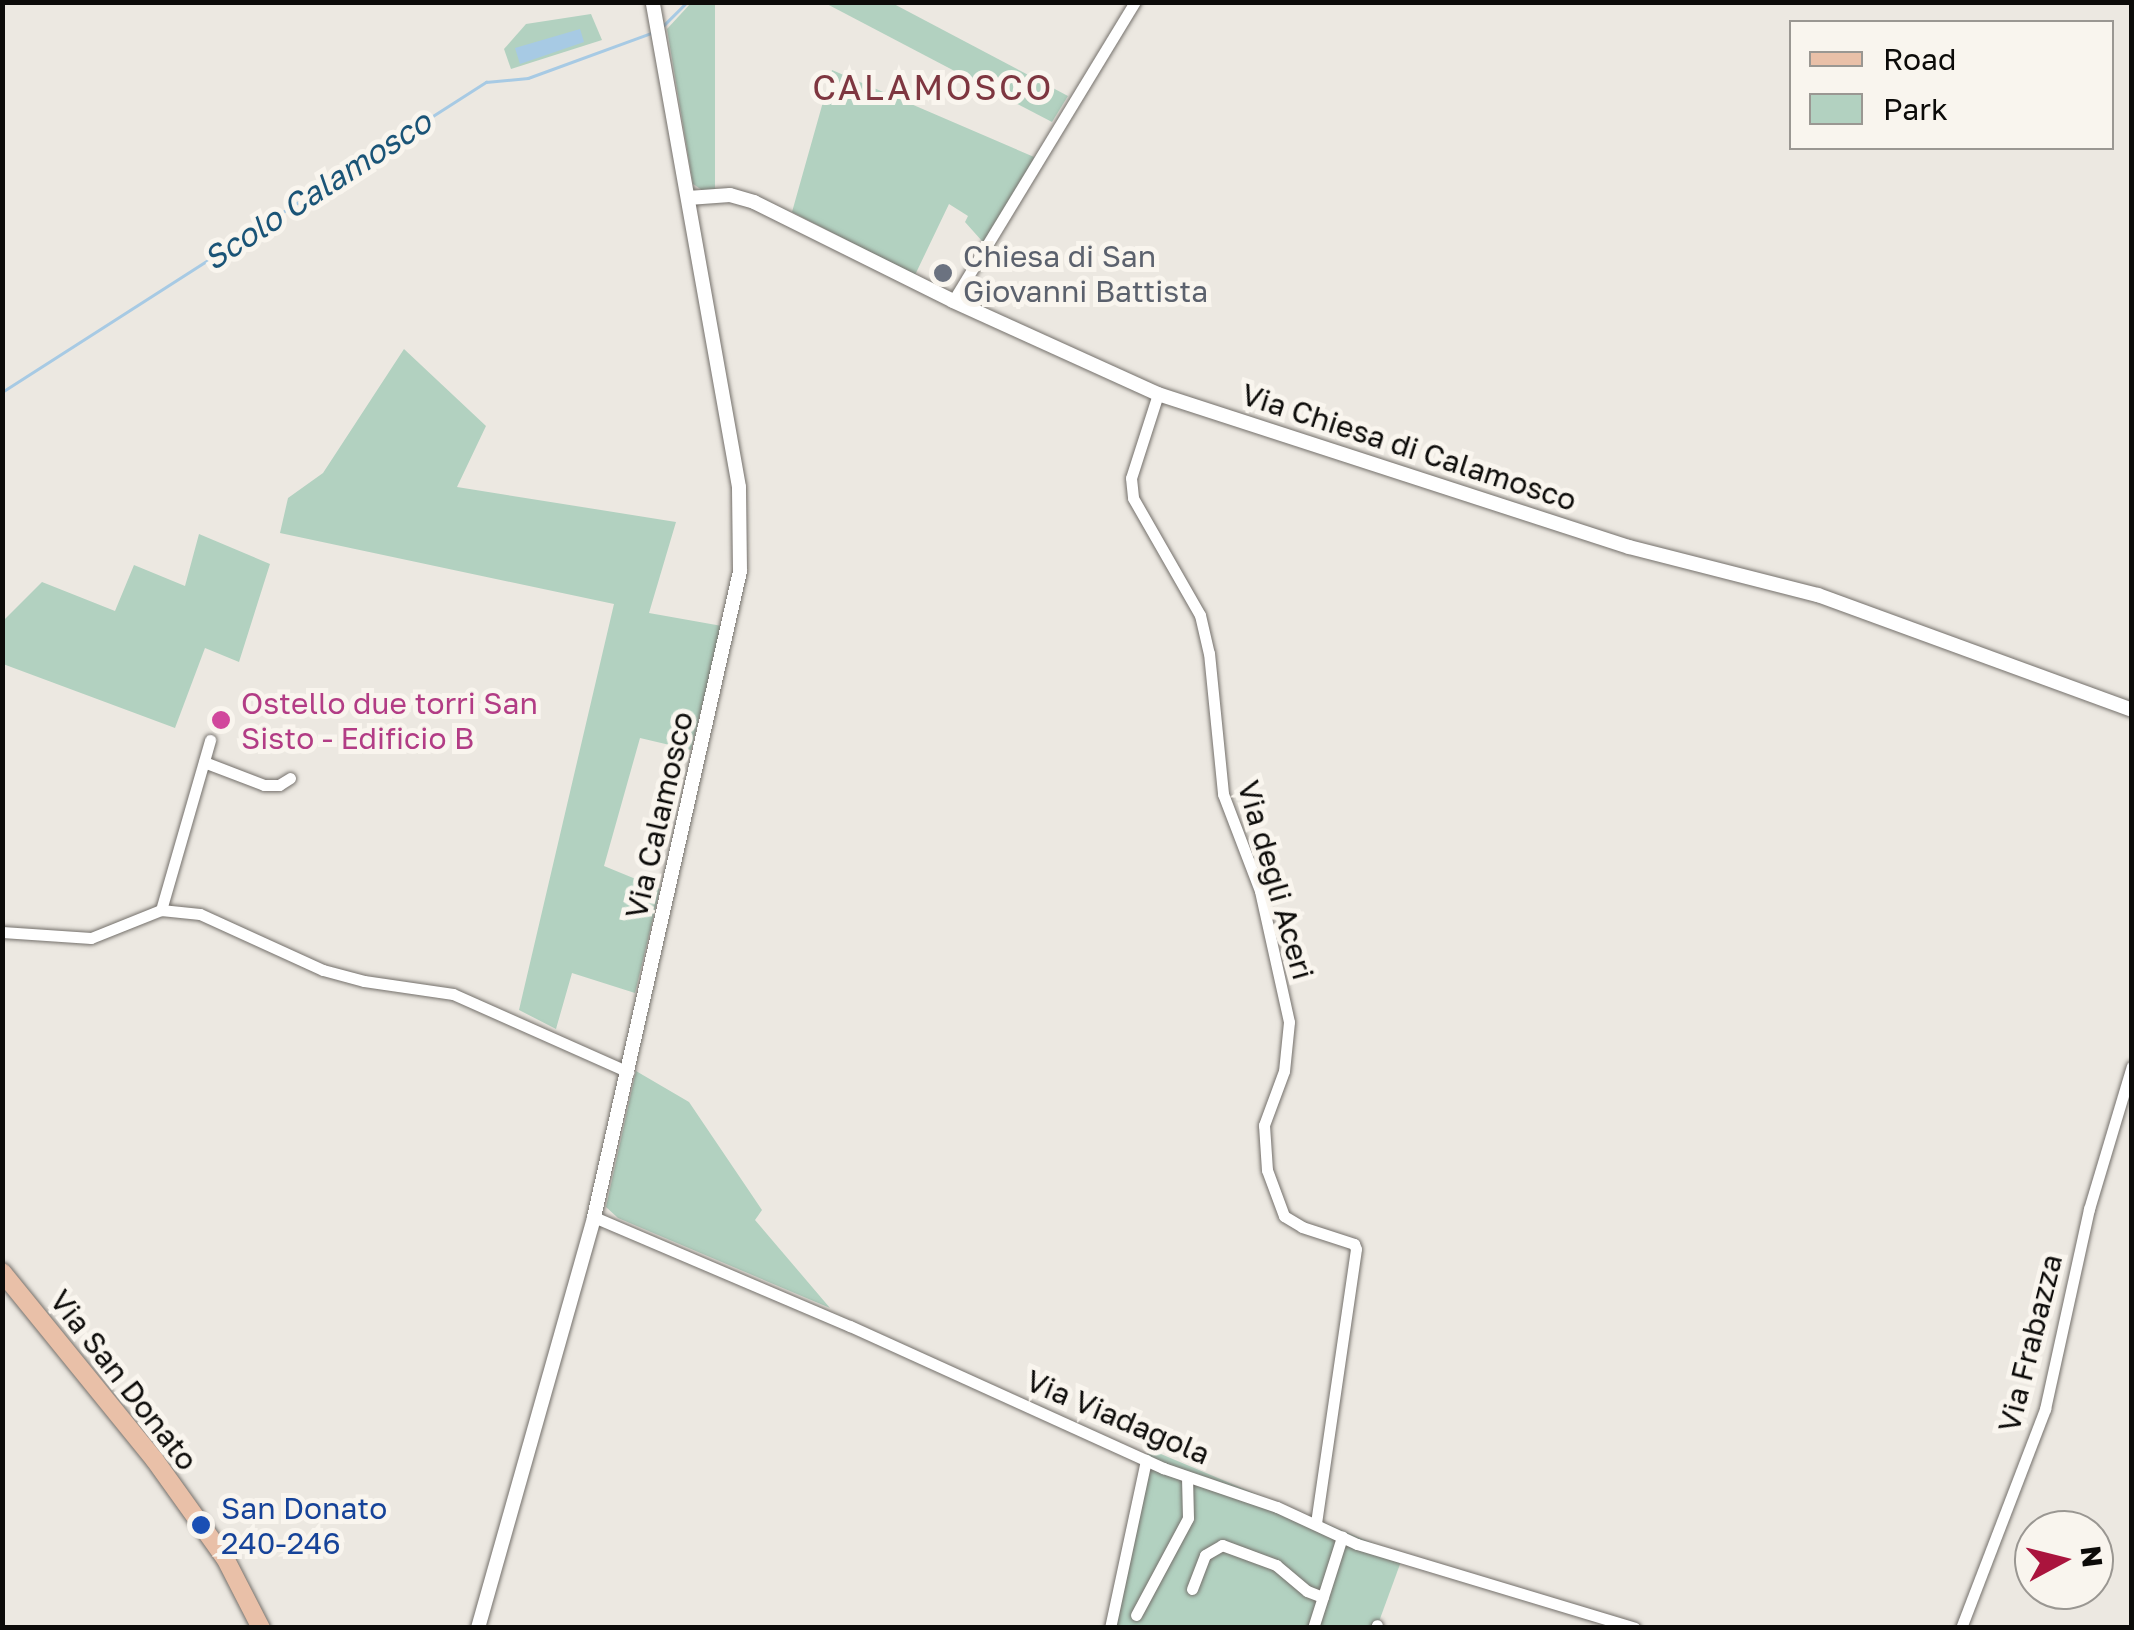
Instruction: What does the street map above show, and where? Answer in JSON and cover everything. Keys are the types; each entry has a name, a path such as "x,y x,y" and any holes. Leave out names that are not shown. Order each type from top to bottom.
{"main road":[{"name":"Via San Donato","path":"2,1272 162,1470 224,1558 260,1628"}],"street":[{"name":"Via Calamosco","path":"478,1628 594,1218 730,630 741,558 738,487 653,2"},
{"path":"953,300 1135,2"},
{"name":"Via Chiesa di Calamosco","path":"688,198 730,196 754,202 953,300 1158,394 1628,547 1818,595 2132,710"},
{"name":"Via degli Aceri","path":"1158,394 1131,478 1133,498 1200,615 1209,653 1223,794 1260,891 1289,1022 1284,1071 1264,1125 1267,1170 1284,1216 1302,1227 1354,1244 1356,1249 1316,1524"},
{"path":"161,910 210,740"},
{"path":"204,762 264,785 279,785 290,778"},
{"path":"2,932 91,938 161,910 200,914 323,970 364,981 454,994 628,1072"},
{"name":"Via Frabazza","path":"1960,1628 2044,1409 2088,1209 2132,1066"},
{"name":"Via Viadagola","path":"594,1218 850,1326 1187,1477 1469,1581 1635,1628"},
{"path":"1110,1628 1146,1460"},
{"path":"1136,1615 1188,1518 1187,1477"},
{"path":"1314,1628 1342,1537"},
{"path":"1192,1589 1205,1555 1222,1545 1276,1564 1307,1591 1324,1596"}],"green space":[{"path":"691,3 715,3 715,190 702,190 693,184 667,29"},
{"path":"825,3 892,3 1068,96 1052,122"},
{"path":"591,14 602,40 511,69 504,49 526,24"},
{"path":"832,70 1041,160 990,250 965,222 968,216 949,204 915,275 792,212"},
{"path":"404,349 486,426 457,487 676,522 649,613 722,626 691,750 640,738 604,866 660,889 635,993 572,973 556,1029 519,1010 614,604 280,533 288,498 323,473"},
{"path":"199,534 270,564 239,662 205,648 175,728 3,664 3,621 42,582 115,611 134,565 185,586"},
{"path":"636,1071 689,1102 762,1210 755,1220 830,1308 618,1218 606,1207"},
{"path":"1149,1449 1403,1556 1377,1627 1109,1628"}],"water":[{"path":"580,29 584,42 520,64 515,48"}],"waterway":[{"name":"Scolo Calamosco","path":"664,25 687,2"},
{"name":"Scolo Calamosco","path":"2,392 486,82 528,78 651,33"}],"place":[{"name":"Chiesa di San Giovanni Battista","path":"943,273"},
{"name":"Ostello due torri San Sisto - Edificio B","path":"221,720"},
{"name":"San Donato 240-246","path":"201,1525"}],"district":[{"name":"CALAMOSCO","path":"933,87"}]}
